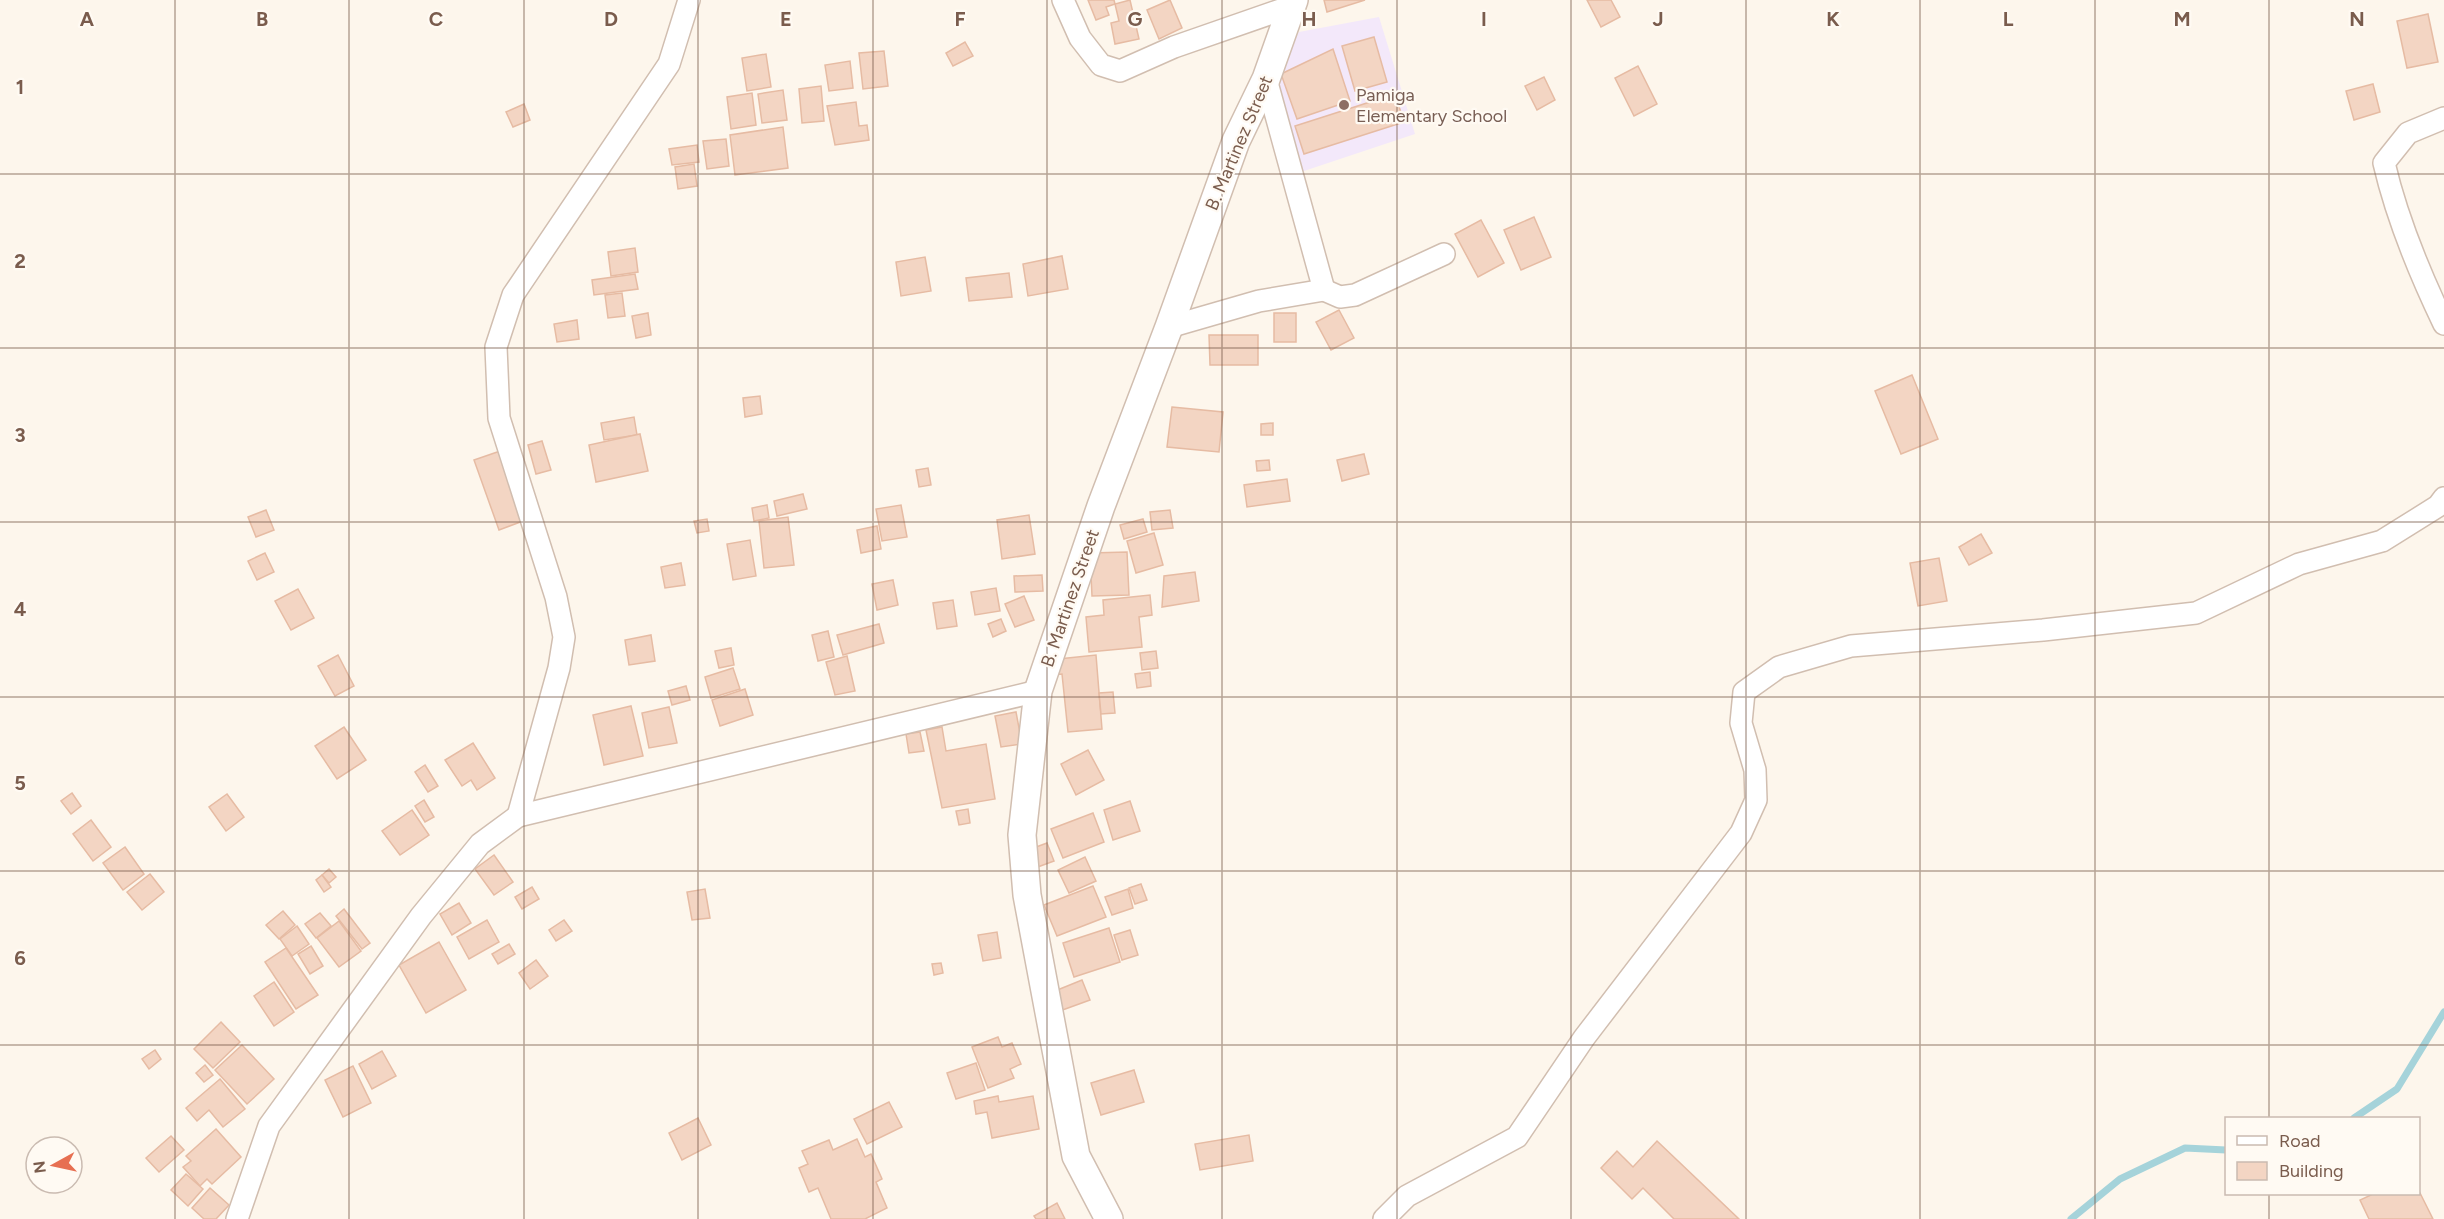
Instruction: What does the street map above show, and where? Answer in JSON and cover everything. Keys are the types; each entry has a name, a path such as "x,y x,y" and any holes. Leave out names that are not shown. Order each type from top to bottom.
{"street":[{"path":"518,816 559,668 564,637 556,597 499,418 496,347 513,295 669,64 689,0"},
{"path":"1063,0 1080,38 1101,65 1120,71 1174,47 1293,3"},
{"name":"B. Martinez Street","path":"1109,1219 1076,1156 1027,895 1022,835 1038,691 1101,506 1236,141 1266,79 1293,3"},
{"path":"1266,79 1324,290"},
{"path":"2444,118 2408,133 2384,163 2393,204 2423,280 2444,324"},
{"path":"1169,327 1259,301 1324,290 1340,297 1355,295 1444,254"},
{"path":"1384,1219 1407,1196 1517,1137 1584,1038 1741,833 1755,801 1755,770 1741,723 1744,692 1779,668 1851,646 2043,630 2196,613 2299,564 2382,541 2438,506 2444,498"},
{"path":"237,1219 270,1126 421,916 480,844 518,816 1038,691"}],"shaded area":[{"name":"Pamiga Elementary School","path":"1379,17 1415,134 1301,172 1274,76 1299,32"}],"building":[{"path":"1088,0 1114,0 1115,4 1106,7 1109,15 1096,20"},
{"path":"1130,0 1139,39 1115,44 1111,23 1119,21 1115,4"},
{"path":"1170,0 1182,28 1159,39 1147,10"},
{"path":"1324,0 1365,0 1327,12"},
{"path":"1587,0 1611,0 1620,17 1601,27"},
{"path":"2428,14 2438,62 2407,68 2397,21"},
{"path":"1374,37 1387,82 1355,91 1342,46"},
{"path":"965,42 973,56 953,66 946,53"},
{"path":"1333,49 1350,101 1297,119 1281,74"},
{"path":"884,51 888,86 863,89 859,53"},
{"path":"766,54 771,87 747,91 742,58"},
{"path":"850,61 853,88 829,91 825,65"},
{"path":"1638,66 1657,104 1634,116 1615,78"},
{"path":"1544,77 1555,100 1537,110 1525,86"},
{"path":"2373,84 2380,112 2354,120 2346,91"},
{"path":"821,86 824,121 802,123 799,89"},
{"path":"783,90 787,120 762,123 758,94"},
{"path":"752,93 756,125 731,129 727,97"},
{"path":"1395,94 1404,122 1304,154 1295,126"},
{"path":"856,102 859,126 867,125 869,140 835,145 827,106"},
{"path":"524,104 530,120 513,127 506,112"},
{"path":"783,127 788,168 735,175 730,135"},
{"path":"726,139 729,166 707,169 703,141"},
{"path":"697,145 699,162 672,165 669,149"},
{"path":"694,164 697,186 678,189 675,167"},
{"path":"1534,217 1551,257 1521,270 1504,230"},
{"path":"1481,220 1504,263 1478,277 1455,234"},
{"path":"635,248 638,272 611,276 608,252"},
{"path":"1062,256 1068,289 1028,296 1023,264"},
{"path":"925,257 931,291 901,296 896,262"},
{"path":"1009,273 1012,297 969,301 966,278"},
{"path":"635,274 638,289 594,295 592,280"},
{"path":"622,293 625,316 608,318 605,295"},
{"path":"1339,310 1354,338 1331,350 1316,322"},
{"path":"648,313 651,335 636,338 632,316"},
{"path":"1274,313 1296,313 1296,342 1274,342"},
{"path":"577,320 579,339 557,342 554,324"},
{"path":"1209,335 1258,335 1258,365 1210,365"},
{"path":"1912,375 1938,439 1901,454 1875,391"},
{"path":"760,396 762,414 745,417 743,398"},
{"path":"1172,407 1223,412 1219,452 1167,447"},
{"path":"634,417 637,435 604,440 601,423"},
{"path":"1273,423 1273,435 1261,435 1261,424"},
{"path":"640,434 648,471 596,482 589,445"},
{"path":"542,441 551,470 536,474 528,445"},
{"path":"506,449 531,518 499,530 474,460"},
{"path":"1364,454 1369,474 1342,481 1337,460"},
{"path":"1269,460 1270,470 1257,471 1256,461"},
{"path":"928,468 931,485 919,487 916,470"},
{"path":"1287,479 1290,501 1247,507 1244,485"},
{"path":"803,494 807,509 777,516 774,501"},
{"path":"767,505 769,518 754,521 752,508"},
{"path":"901,505 907,537 882,541 876,509"},
{"path":"266,510 274,530 256,537 248,517"},
{"path":"1170,510 1173,528 1152,530 1150,512"},
{"path":"1029,515 1035,554 1002,559 997,520"},
{"path":"788,517 794,565 764,568 759,521"},
{"path":"707,519 709,531 697,533 694,521"},
{"path":"1143,519 1147,532 1124,539 1120,525"},
{"path":"877,526 881,549 861,553 857,530"},
{"path":"1154,533 1163,565 1136,573 1127,541"},
{"path":"1981,534 1992,553 1969,565 1959,547"},
{"path":"750,540 756,576 733,580 727,544"},
{"path":"1127,552 1129,595 1092,596 1090,553"},
{"path":"265,553 274,572 257,580 248,561"},
{"path":"1939,558 1947,601 1918,606 1910,563"},
{"path":"681,563 685,585 665,588 661,567"},
{"path":"1195,572 1199,601 1162,607 1164,576"},
{"path":"1042,575 1043,591 1015,592 1014,576"},
{"path":"893,580 898,605 877,610 872,584"},
{"path":"996,588 1000,611 975,615 971,592"},
{"path":"298,589 314,618 291,630 275,601"},
{"path":"1150,595 1152,615 1139,617 1142,647 1089,652 1086,617 1104,615 1103,600"},
{"path":"1024,596 1034,620 1015,627 1005,604"},
{"path":"953,600 957,626 937,629 933,603"},
{"path":"1001,619 1006,631 993,637 988,624"},
{"path":"879,624 884,643 843,655 837,635"},
{"path":"828,631 834,657 818,661 812,635"},
{"path":"651,635 655,661 629,665 625,640"},
{"path":"731,648 734,665 719,668 715,651"},
{"path":"1156,651 1158,668 1142,670 1140,653"},
{"path":"338,655 354,686 335,696 318,666"},
{"path":"1096,655 1102,729 1068,732 1062,674 1051,675 1049,660"},
{"path":"847,656 855,691 835,695 826,662"},
{"path":"733,668 740,689 711,698 705,677"},
{"path":"1150,672 1151,686 1137,688 1135,674"},
{"path":"686,686 690,700 672,705 668,691"},
{"path":"745,689 753,715 720,726 712,700"},
{"path":"1113,692 1115,713 1101,714 1099,693"},
{"path":"631,706 643,756 604,765 593,715"},
{"path":"669,707 677,743 649,748 642,713"},
{"path":"1016,712 1022,744 1001,747 995,716"},
{"path":"344,727 366,760 337,779 315,746"},
{"path":"942,727 946,751 986,744 995,799 942,808 926,730"},
{"path":"920,732 924,751 909,753 906,734"},
{"path":"473,743 495,778 477,790 471,780 462,786 445,760"},
{"path":"1088,750 1104,780 1076,795 1061,764"},
{"path":"425,765 438,786 428,792 415,772"},
{"path":"72,793 81,806 71,814 61,801"},
{"path":"227,794 244,817 226,831 209,807"},
{"path":"424,800 434,817 425,822 415,806"},
{"path":"1130,801 1140,831 1113,840 1104,810"},
{"path":"968,809 970,823 959,825 956,811"},
{"path":"412,810 429,835 400,855 382,831"},
{"path":"1093,813 1104,842 1063,858 1051,829"},
{"path":"91,820 111,847 93,861 73,834"},
{"path":"1047,843 1054,861 1035,868 1028,850"},
{"path":"125,847 144,874 123,890 103,863"},
{"path":"494,855 513,882 494,895 475,869"},
{"path":"1085,857 1096,881 1069,893 1058,870"},
{"path":"329,869 336,877 329,883 322,875"},
{"path":"150,874 164,892 142,910 127,892"},
{"path":"322,875 331,887 324,892 316,880"},
{"path":"1141,884 1147,900 1135,904 1129,888"},
{"path":"1093,886 1106,917 1057,936 1044,905"},
{"path":"532,887 539,899 522,909 515,897"},
{"path":"705,889 710,918 692,920 687,892"},
{"path":"1128,889 1133,908 1112,915 1105,897"},
{"path":"459,903 471,923 452,935 440,914"},
{"path":"344,909 370,943 362,949 336,916"},
{"path":"283,911 295,925 279,939 266,925"},
{"path":"320,913 331,926 316,938 305,924"},
{"path":"487,920 499,942 469,959 457,937"},
{"path":"564,920 572,931 556,941 549,930"},
{"path":"339,921 361,951 339,967 317,938"},
{"path":"297,926 309,944 292,956 280,939"},
{"path":"1109,928 1120,962 1074,977 1063,943"},
{"path":"1130,930 1138,955 1122,960 1114,935"},
{"path":"997,932 1001,958 983,961 978,935"},
{"path":"439,942 466,990 426,1013 399,965"},
{"path":"509,944 515,954 498,964 492,954"},
{"path":"311,946 323,966 310,974 298,954"},
{"path":"286,948 318,995 296,1009 265,962"},
{"path":"536,960 548,976 530,989 519,973"},
{"path":"941,963 943,973 934,975 932,964"},
{"path":"1082,980 1090,1000 1057,1012 1050,993"},
{"path":"274,982 294,1012 274,1026 254,996"},
{"path":"221,1022 240,1042 213,1068 194,1049"},
{"path":"998,1037 1002,1047 1012,1043 1021,1064 1010,1069 1014,1078 988,1088 972,1047"},
{"path":"242,1045 274,1079 247,1104 215,1070"},
{"path":"155,1050 161,1059 149,1069 142,1059"},
{"path":"382,1051 396,1076 372,1089 359,1064"},
{"path":"976,1063 985,1090 956,1099 947,1073"},
{"path":"205,1065 213,1075 204,1082 196,1073"},
{"path":"353,1066 371,1103 343,1117 325,1080"},
{"path":"1134,1070 1144,1102 1101,1115 1091,1083"},
{"path":"220,1079 245,1109 223,1127 209,1110 197,1121 186,1108"},
{"path":"998,1096 999,1102 1033,1096 1039,1129 992,1138 987,1112 976,1114 974,1101"},
{"path":"889,1102 902,1127 867,1144 854,1119"},
{"path":"698,1118 711,1145 682,1160 669,1133"},
{"path":"216,1129 241,1157 212,1184 207,1179 200,1186 183,1167 191,1161 186,1156"},
{"path":"1249,1135 1253,1161 1200,1170 1195,1144"},
{"path":"171,1136 184,1150 159,1172 146,1158"},
{"path":"857,1139 865,1157 871,1154 882,1179 876,1182 887,1208 865,1219 831,1219 818,1188 809,1192 799,1168 808,1164 802,1151 829,1140 833,1150"},
{"path":"1657,1141 1739,1219 1674,1219 1643,1188 1632,1199 1601,1168 1617,1151 1633,1167"},
{"path":"186,1174 203,1189 188,1206 171,1190"},
{"path":"210,1188 229,1205 216,1219 204,1219 192,1208"},
{"path":"2420,1193 2433,1219 2369,1219 2360,1200 2371,1195 2420,1195"},
{"path":"1057,1203 1065,1219 1036,1219 1034,1216"}],"waterway":[{"path":"2355,1117 2397,1089 2444,1012"},
{"path":"2071,1219 2120,1179 2185,1148 2225,1150"}],"place":[{"name":"Pamiga Elementary School","path":"1344,105"}]}
